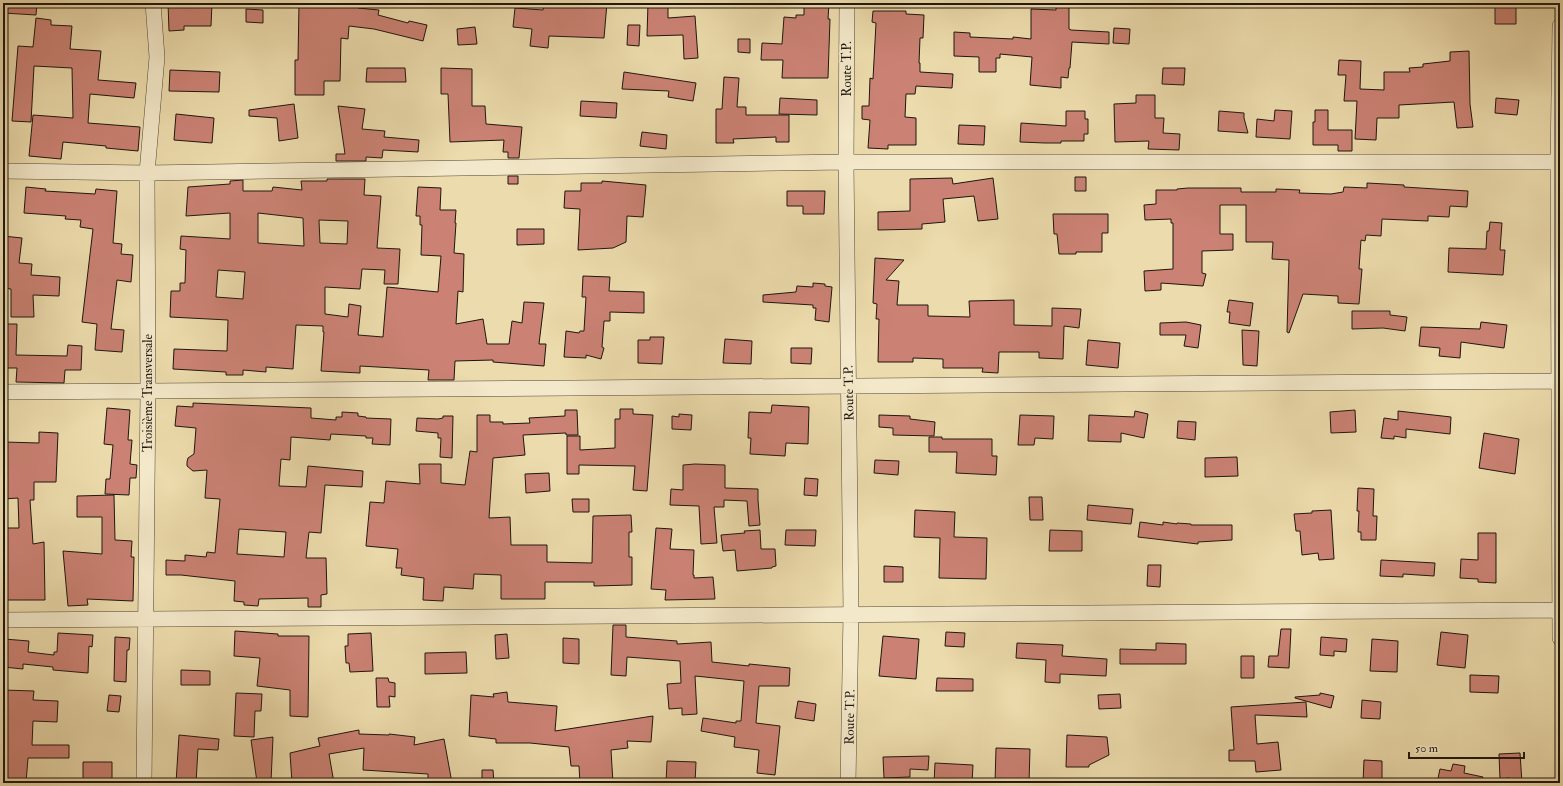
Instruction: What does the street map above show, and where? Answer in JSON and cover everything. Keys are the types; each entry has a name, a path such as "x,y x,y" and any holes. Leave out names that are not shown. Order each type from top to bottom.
{"street":[{"name":"Troisième Transversale","path":"144,783 148,391 147,173 157,57 153,3"},
{"name":"Route T.P.","path":"847,3 846,162 850,614 848,783"},
{"path":"1560,26 1560,638"},
{"path":"3,171 147,173 846,162 1559,162"},
{"path":"3,392 1560,381"},
{"path":"3,620 1560,610"}],"building":[{"path":"3,3 37,3 36,15 3,13"},
{"path":"168,3 212,3 211,26 184,26 184,30 169,31"},
{"path":"299,3 359,3 358,8 379,10 378,15 408,23 409,21 427,25 423,41 374,29 349,26 348,39 341,38 340,81 324,81 324,95 295,95 295,60 298,60"},
{"path":"571,3 607,3 604,38 549,36 548,48 530,46 532,29 513,27 515,8 543,10 544,6 571,7"},
{"path":"648,3 668,3 668,18 695,16 698,58 684,59 683,35 647,36"},
{"path":"804,3 829,3 828,19 830,19 828,78 782,78 783,60 761,60 762,43 782,44 784,17 796,18 796,15 804,15"},
{"path":"1056,3 1069,3 1069,29 1109,32 1109,44 1072,42 1068,78 1061,77 1061,88 1030,85 1032,57 1000,54 1000,58 996,58 996,72 979,72 979,57 954,56 954,32 970,33 970,37 1013,39 1013,37 1031,39 1031,9 1056,10"},
{"path":"1495,3 1516,3 1516,24 1495,24"},
{"path":"246,9 263,10 263,23 246,22"},
{"path":"873,11 906,11 906,14 924,15 923,38 920,38 920,72 953,74 952,88 916,86 915,94 906,94 905,117 916,118 916,145 888,145 888,149 868,148 870,120 862,119 862,106 869,106 870,78 873,79 876,23 872,22"},
{"path":"36,18 51,20 51,25 72,26 70,49 101,51 98,80 136,83 134,98 90,94 88,123 140,127 138,151 63,142 61,159 29,156 33,115 73,118 72,68 34,66 31,122 12,121 18,46 33,47"},
{"path":"628,25 640,25 639,46 627,45"},
{"path":"475,27 477,44 458,45 457,29"},
{"path":"1114,28 1130,29 1129,44 1113,43"},
{"path":"738,39 750,39 750,53 738,52"},
{"path":"1469,51 1470,104 1473,127 1457,128 1454,102 1399,105 1399,118 1377,118 1376,140 1355,139 1357,101 1344,101 1346,75 1338,75 1339,60 1361,61 1360,89 1384,90 1384,72 1410,72 1409,68 1423,67 1423,64 1450,61 1450,52"},
{"path":"367,68 405,68 406,82 366,82"},
{"path":"441,68 472,69 472,106 485,106 486,124 522,127 519,158 508,158 508,152 503,152 504,140 450,142 448,94 441,94"},
{"path":"1163,68 1185,68 1184,85 1162,84"},
{"path":"170,70 220,72 219,92 169,91"},
{"path":"624,72 696,83 693,101 668,97 669,91 622,89"},
{"path":"724,77 739,78 737,107 746,107 746,115 789,115 789,142 776,142 776,137 733,139 734,143 716,143 716,109 722,109"},
{"path":"1136,95 1155,95 1155,118 1164,118 1163,133 1180,134 1179,150 1148,149 1149,141 1115,142 1114,104 1136,103"},
{"path":"780,98 817,100 817,115 779,114"},
{"path":"1496,98 1519,100 1517,115 1495,113"},
{"path":"581,101 617,103 616,118 580,116"},
{"path":"294,104 298,138 279,141 277,118 249,116 249,110"},
{"path":"338,106 365,109 362,129 385,131 384,137 419,140 418,152 383,150 382,158 366,157 366,161 336,161 336,154 345,154"},
{"path":"1275,110 1292,111 1290,139 1256,137 1257,119 1274,121"},
{"path":"1315,110 1328,110 1328,130 1352,130 1352,151 1338,151 1338,145 1313,145 1313,122 1315,122"},
{"path":"1066,111 1085,111 1085,119 1088,119 1088,134 1084,134 1084,141 1061,141 1061,143 1020,142 1021,123 1066,126"},
{"path":"1219,111 1244,113 1248,133 1218,131"},
{"path":"176,114 214,118 212,143 174,140"},
{"path":"959,125 985,126 984,145 958,144"},
{"path":"642,132 667,135 666,149 640,146"},
{"path":"508,176 518,176 518,184 508,184"},
{"path":"1075,177 1086,177 1086,191 1075,191"},
{"path":"952,178 953,184 993,178 998,219 978,221 974,196 943,199 945,222 922,224 922,229 878,230 878,212 910,211 910,179"},
{"path":"327,179 365,179 364,195 381,196 377,248 400,249 398,284 384,284 385,270 362,269 360,289 325,287 325,314 348,317 349,304 361,306 358,335 383,337 387,287 438,292 441,256 421,255 422,225 420,225 420,216 416,216 418,187 441,188 440,210 456,210 454,253 464,254 463,292 458,291 456,324 483,319 487,344 509,344 512,321 522,323 524,302 544,303 539,344 546,344 544,366 493,362 493,360 455,361 454,380 428,380 429,370 360,366 360,373 321,371 324,332 323,326 296,325 293,369 266,367 266,372 243,370 243,375 226,375 226,372 173,369 174,349 227,351 228,320 170,317 171,291 180,291 180,283 185,283 186,250 180,249 181,236 230,239 230,213 186,216 188,187 230,184 230,181 243,180 243,191 272,191 273,187 302,190 301,181 327,181","holes":["258,213 303,218 304,246 258,243","319,220 348,221 347,244 320,243","218,270 245,272 243,299 216,297"]},
{"path":"602,181 646,185 643,217 627,216 626,242 613,248 578,250 580,209 564,208 565,191 581,191 581,183 602,183"},
{"path":"1367,183 1468,191 1467,207 1450,206 1449,217 1428,216 1428,221 1382,219 1381,236 1366,235 1365,241 1361,240 1359,269 1362,269 1359,304 1338,303 1338,296 1303,294 1289,333 1287,332 1289,260 1272,259 1273,242 1246,242 1246,205 1220,205 1220,234 1233,234 1233,250 1202,251 1202,273 1206,274 1203,286 1161,283 1161,290 1145,291 1144,271 1173,269 1173,223 1171,223 1171,219 1145,220 1144,205 1156,204 1156,190 1177,190 1188,188 1241,188 1241,192 1276,192 1276,189 1300,190 1299,193 1331,194 1343,192 1344,187 1367,188"},
{"path":"26,187 46,189 45,191 95,194 96,189 117,191 113,243 122,244 121,254 133,255 131,282 117,280 111,329 124,330 122,352 95,350 97,324 82,322 93,229 80,227 81,220 65,219 66,216 24,213"},
{"path":"787,191 825,191 824,214 803,214 803,206 787,206"},
{"path":"1053,214 1108,214 1108,233 1102,233 1102,252 1076,252 1076,254 1059,254 1057,234 1054,234"},
{"path":"1490,222 1502,223 1500,250 1505,250 1503,275 1448,272 1449,248 1486,249 1487,231 1489,231"},
{"path":"517,229 544,229 544,244 517,245"},
{"path":"3,236 22,238 19,263 32,264 31,275 60,277 59,296 33,295 34,317 11,317 11,289 3,288"},
{"path":"875,258 904,260 886,280 899,281 897,305 928,305 928,316 970,317 969,301 1014,300 1014,325 1052,326 1052,308 1081,309 1079,328 1064,326 1063,359 1039,358 1039,352 999,352 998,373 982,372 983,368 943,368 943,359 913,358 913,362 878,362 879,319 876,319 877,304 873,303"},
{"path":"583,276 610,277 609,291 644,292 644,313 610,312 610,321 604,321 602,347 604,348 601,359 586,355 586,358 564,357 566,331 579,333 580,331 584,331 586,297 582,297"},
{"path":"813,283 825,284 825,286 832,287 829,322 815,320 816,308 813,308 813,305 763,302 763,295 796,292 797,286 813,287"},
{"path":"1229,300 1253,303 1250,326 1229,323 1230,312 1227,312"},
{"path":"1352,311 1390,311 1390,315 1407,317 1405,331 1383,328 1352,329"},
{"path":"1186,322 1201,325 1198,348 1184,346 1186,335 1160,335 1160,323"},
{"path":"1481,322 1507,325 1504,348 1461,342 1460,358 1439,356 1440,348 1419,346 1421,327 1480,329"},
{"path":"3,324 17,324 16,355 67,356 68,345 82,346 81,370 65,370 64,383 16,382 17,368 3,368"},
{"path":"1242,330 1259,331 1257,366 1243,365"},
{"path":"650,337 664,337 662,364 638,363 638,340 650,340"},
{"path":"725,339 752,341 751,364 723,363"},
{"path":"1088,340 1120,343 1118,368 1086,365"},
{"path":"791,348 812,348 811,364 791,363"},
{"path":"193,403 311,408 311,418 336,420 336,417 342,417 342,412 358,413 358,416 366,418 391,419 390,445 372,444 373,438 366,438 366,436 331,434 330,440 291,437 290,460 281,459 279,486 306,487 308,466 363,471 362,487 325,485 321,533 309,532 306,558 326,558 327,594 321,595 321,607 308,607 308,598 259,599 258,606 244,605 244,602 234,601 235,581 181,575 166,575 166,560 185,561 185,555 206,557 207,552 215,553 220,499 205,498 207,470 193,471 187,466 188,458 194,454 196,428 175,426 177,406 193,407","holes":["239,529 286,532 284,557 237,554"]},
{"path":"772,405 809,407 808,444 786,443 785,456 750,454 751,438 748,438 749,412 771,413"},
{"path":"107,408 130,410 128,440 132,440 130,464 137,465 136,478 130,478 129,495 105,494 106,479 110,479 113,445 104,444"},
{"path":"620,409 633,409 633,414 653,415 647,491 633,490 635,466 579,465 579,474 567,474 567,436 580,436 580,450 615,448 615,419 620,419"},
{"path":"565,410 577,410 578,435 566,435 566,433 523,435 525,455 493,458 489,518 510,517 511,545 547,545 547,562 592,563 593,516 631,515 632,532 629,532 629,557 632,557 632,585 594,586 594,582 545,582 545,599 501,599 501,575 474,574 473,589 444,587 443,601 423,600 424,578 401,575 402,568 396,568 398,549 366,546 370,502 384,503 386,481 420,484 419,464 441,464 441,483 465,485 470,451 477,452 477,415 490,415 490,422 503,422 503,424 530,423 529,418 565,416"},
{"path":"1355,410 1356,432 1331,433 1330,412"},
{"path":"1135,411 1148,414 1144,438 1121,433 1121,442 1088,441 1089,415 1134,417"},
{"path":"1398,411 1451,417 1450,434 1406,429 1406,438 1394,436 1394,439 1381,438 1384,418 1398,420"},
{"path":"679,414 692,415 691,430 672,429 672,416 679,417"},
{"path":"879,415 910,416 910,419 935,422 934,436 893,435 893,428 879,427"},
{"path":"1020,415 1054,416 1053,439 1035,438 1034,445 1018,445"},
{"path":"443,416 453,416 452,458 440,457 441,438 438,438 438,433 416,431 417,418 438,419 443,418"},
{"path":"1178,421 1196,422 1195,440 1177,438"},
{"path":"39,432 58,433 56,482 34,482 34,500 30,500 33,544 44,542 45,600 3,600 3,528 19,528 18,498 3,499 4,442 39,443"},
{"path":"1484,433 1519,439 1515,474 1479,468"},
{"path":"929,437 942,437 942,439 992,439 992,456 997,456 996,475 956,473 957,452 929,452"},
{"path":"1237,457 1238,476 1205,477 1205,458"},
{"path":"875,460 899,461 898,475 874,473"},
{"path":"683,465 725,465 725,488 758,489 760,525 749,526 747,501 724,500 724,507 714,507 717,543 701,544 699,506 670,505 671,489 683,490"},
{"path":"549,473 550,491 526,493 525,474"},
{"path":"805,478 818,479 817,496 804,495"},
{"path":"1358,488 1374,489 1373,516 1377,516 1376,540 1361,540 1361,532 1358,532"},
{"path":"114,495 115,540 132,541 131,557 134,557 133,601 87,599 88,605 68,606 63,551 102,554 102,517 77,517 77,496"},
{"path":"1029,497 1042,497 1043,520 1030,520"},
{"path":"572,499 589,499 589,512 573,512"},
{"path":"1088,505 1133,509 1131,524 1087,520"},
{"path":"915,510 955,512 954,537 987,538 986,579 939,578 940,538 914,537"},
{"path":"1331,510 1334,559 1319,560 1318,553 1302,555 1300,531 1296,531 1294,514"},
{"path":"1140,522 1163,525 1163,522 1191,525 1232,525 1232,540 1198,542 1198,544 1138,537"},
{"path":"656,528 672,529 670,549 694,550 694,578 713,577 715,599 665,600 666,590 651,589"},
{"path":"760,530 761,549 775,549 776,566 772,568 737,571 735,550 723,551 721,535"},
{"path":"786,530 816,530 815,546 785,545"},
{"path":"1050,530 1082,531 1082,551 1049,551"},
{"path":"1478,533 1496,533 1496,583 1478,582 1478,579 1460,578 1461,559 1478,560"},
{"path":"1381,560 1435,563 1434,576 1403,574 1403,577 1380,576"},
{"path":"1148,565 1161,565 1160,587 1147,586"},
{"path":"884,566 903,567 903,582 884,582"},
{"path":"613,625 626,625 626,637 677,641 677,644 711,642 712,662 790,668 789,686 759,686 756,723 780,726 775,775 757,773 759,750 734,747 735,737 701,731 703,718 736,723 736,721 741,721 744,681 695,676 697,714 682,715 682,708 669,709 667,684 681,683 680,661 627,657 626,676 611,675"},
{"path":"1281,629 1291,629 1289,668 1268,667 1269,656 1278,656"},
{"path":"235,631 278,634 278,636 309,636 308,717 290,716 290,690 257,686 260,658 234,656"},
{"path":"946,632 965,633 964,647 945,646"},
{"path":"1441,632 1468,635 1465,668 1437,665"},
{"path":"58,633 93,635 92,647 89,646 88,673 53,670 53,667 23,664 23,669 3,667 4,639 29,641 28,652 54,655 54,652 57,652"},
{"path":"371,633 373,671 350,672 349,663 346,663 345,646 348,646 348,634"},
{"path":"507,634 509,658 496,659 495,635"},
{"path":"883,636 919,639 916,679 879,676"},
{"path":"115,637 130,638 129,650 127,650 126,682 114,681"},
{"path":"1321,637 1347,639 1346,652 1334,651 1334,656 1320,655"},
{"path":"563,638 579,639 579,664 563,663"},
{"path":"1372,639 1398,641 1397,672 1370,671"},
{"path":"1017,643 1063,645 1062,656 1107,659 1106,676 1060,674 1060,683 1045,682 1046,660 1016,658"},
{"path":"1156,643 1186,644 1186,664 1120,664 1120,649 1156,650"},
{"path":"466,652 467,673 425,674 425,653"},
{"path":"1241,656 1254,656 1254,678 1241,678"},
{"path":"181,670 210,671 210,685 181,685"},
{"path":"1470,675 1499,676 1498,693 1470,692"},
{"path":"376,678 388,678 389,682 395,683 395,697 389,696 390,707 377,707"},
{"path":"937,678 973,679 973,691 936,691"},
{"path":"3,690 34,691 33,700 58,701 57,722 33,721 32,745 69,745 69,758 28,758 26,783 3,783"},
{"path":"507,692 508,702 557,706 555,731 653,716 651,742 627,741 628,748 611,750 613,783 580,783 579,766 571,766 569,747 530,743 496,743 496,739 469,736 471,695 494,697 493,694"},
{"path":"236,693 262,694 261,711 255,711 254,737 234,736"},
{"path":"1320,693 1334,696 1331,708 1295,698 1320,695"},
{"path":"1120,694 1121,708 1099,709 1098,695"},
{"path":"109,695 121,696 119,712 107,711"},
{"path":"1362,700 1381,702 1380,719 1361,718"},
{"path":"798,701 816,704 814,721 795,718"},
{"path":"1306,702 1307,717 1255,715 1257,744 1278,742 1281,770 1256,772 1255,761 1229,761 1229,750 1234,750 1231,707"},
{"path":"359,730 359,734 389,734 415,737 414,745 444,739 452,783 428,783 428,774 363,770 364,748 329,754 334,783 292,783 290,753 320,746 318,738"},
{"path":"179,735 219,739 218,750 198,749 196,783 176,783"},
{"path":"1067,735 1107,737 1109,755 1089,765 1089,767 1066,767"},
{"path":"273,737 271,782 257,782 251,740"},
{"path":"996,748 1030,749 1029,783 995,783"},
{"path":"1520,753 1522,783 1509,783 1509,778 1500,779 1499,754"},
{"path":"929,756 928,770 910,769 910,777 884,778 883,757"},
{"path":"1364,760 1382,761 1382,783 1363,783"},
{"path":"667,761 696,762 695,783 666,783"},
{"path":"83,762 112,762 112,783 83,783"},
{"path":"935,763 973,765 972,783 934,783"},
{"path":"1453,764 1465,766 1464,773 1483,777 1482,783 1437,783 1440,769 1451,771"},
{"path":"482,770 493,770 494,783 482,783"}]}
